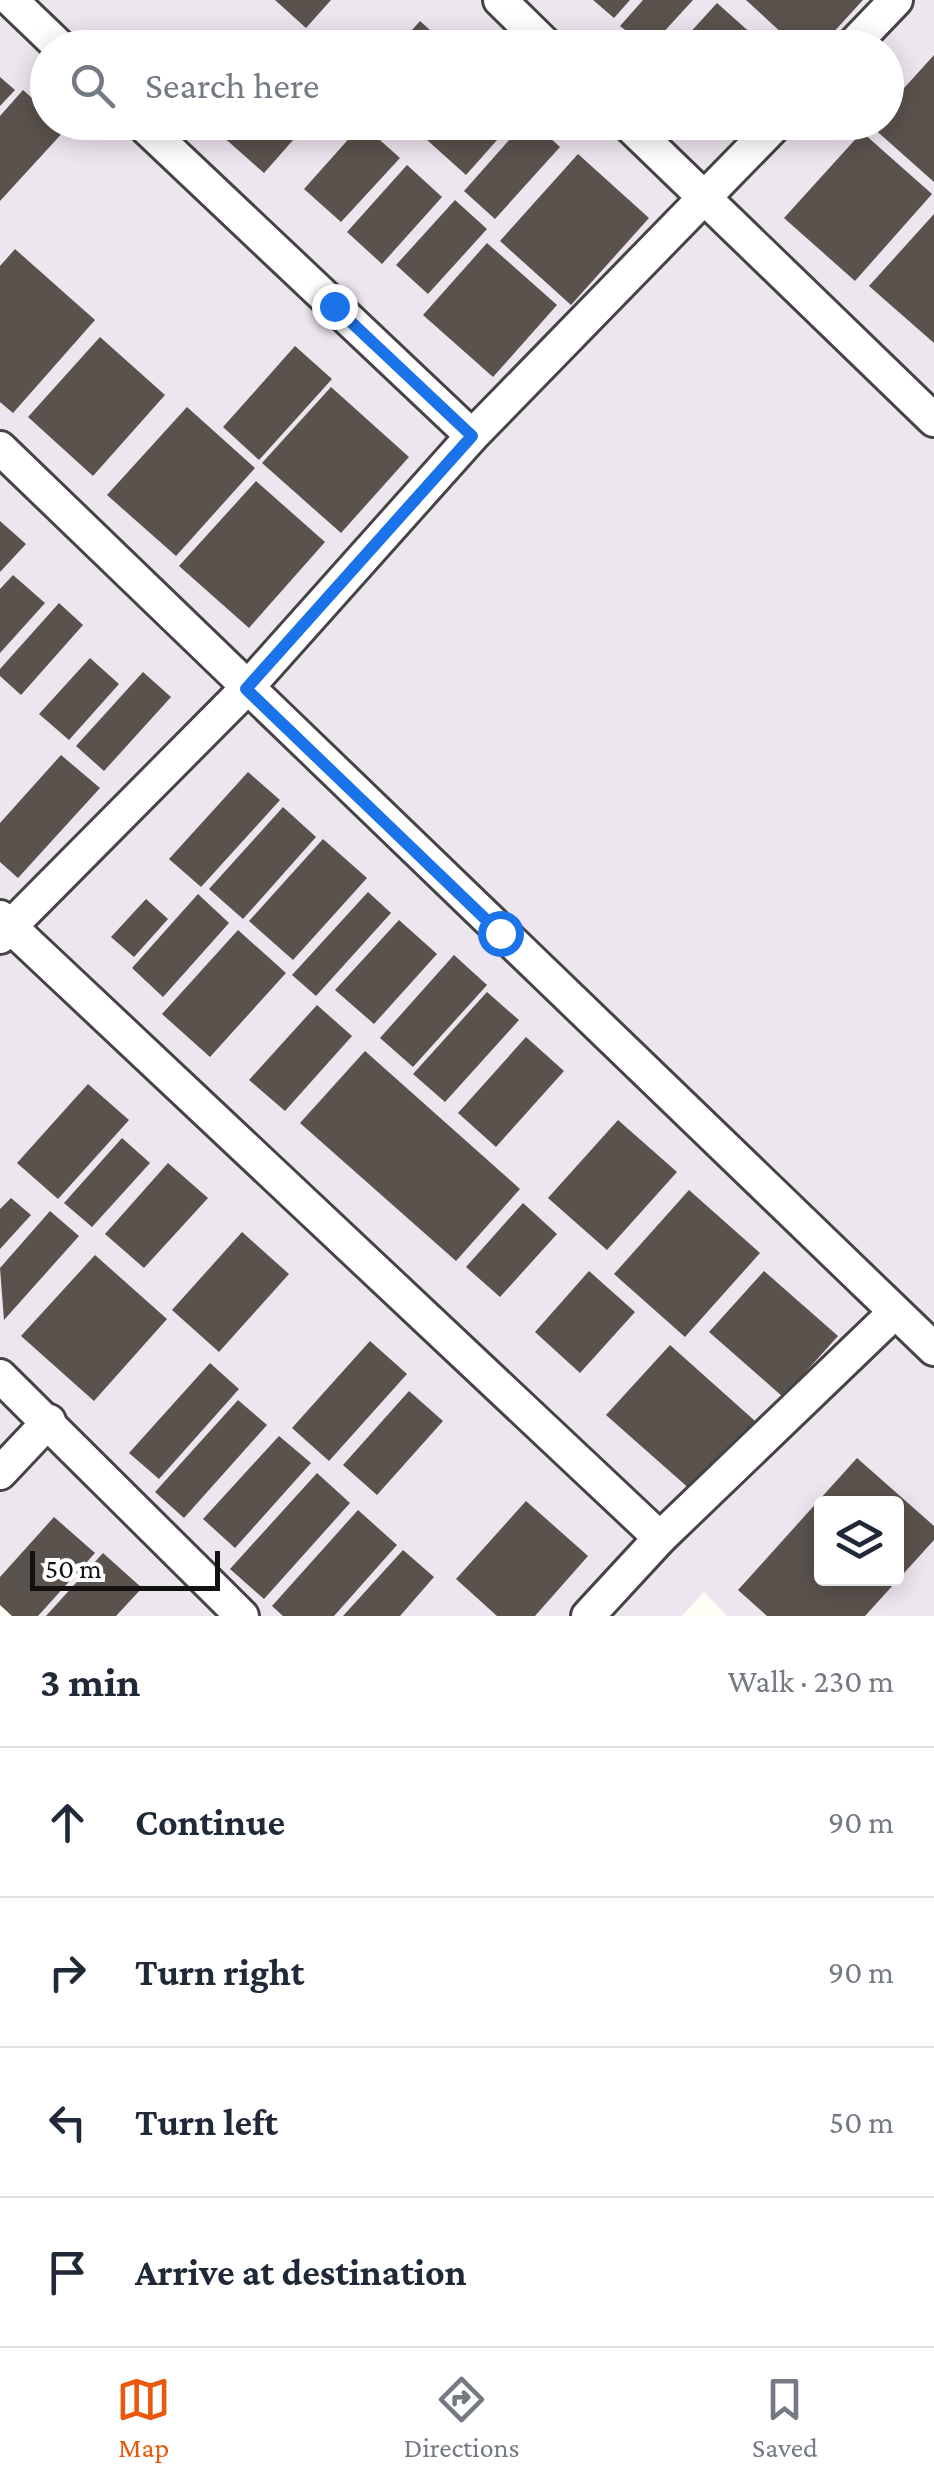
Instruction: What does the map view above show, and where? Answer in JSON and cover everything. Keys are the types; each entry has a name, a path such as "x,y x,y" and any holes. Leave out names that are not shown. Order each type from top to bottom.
{"lane":[{"path":"11,0 42,30"},
{"path":"500,0 531,30"},
{"path":"867,30 896,0"},
{"path":"159,140 472,436"},
{"path":"644,140 934,420"},
{"path":"660,1538 3,927 246,689 472,436 761,140"},
{"path":"0,448 934,1349"},
{"path":"588,1616 660,1538 895,1312"},
{"path":"0,1376 242,1616"},
{"path":"0,1473 49,1421"}],"shaded area":[{"path":"0,0 934,0 934,1616 727,1616 704,1592 682,1616 22,1616 0,1595"}],"building":[{"path":"275,0 331,0 306,28"},
{"path":"593,0 630,0 614,18"},
{"path":"643,0 693,0 666,30 625,30 620,26"},
{"path":"746,0 863,0 836,30 778,30"},
{"path":"717,3 747,30 692,30"},
{"path":"420,21 430,30 412,30"},
{"path":"934,55 934,182 887,140 904,140 904,88"},
{"path":"0,77 15,90 0,106"},
{"path":"23,90 30,96 30,140 56,140 0,201 0,116"},
{"path":"227,140 293,140 264,173"},
{"path":"348,140 380,140 400,158 341,222 304,189"},
{"path":"427,140 497,140 466,175"},
{"path":"509,140 552,140 560,147 495,219 464,191"},
{"path":"855,140 871,140 932,194 855,281 784,218"},
{"path":"578,154 649,218 571,305 500,241"},
{"path":"407,165 442,197 382,264 347,232"},
{"path":"455,200 487,229 428,294 396,265"},
{"path":"934,214 934,343 869,286"},
{"path":"487,243 557,305 493,377 423,315"},
{"path":"15,249 95,320 13,413 0,402 0,266"},
{"path":"100,337 165,395 93,476 28,417"},
{"path":"295,346 332,379 259,460 223,427"},
{"path":"331,387 409,457 341,533 262,463"},
{"path":"187,407 255,468 176,556 107,495"},
{"path":"256,481 325,542 249,628 179,566"},
{"path":"0,521 26,544 0,572"},
{"path":"13,575 45,603 0,653 0,589"},
{"path":"59,603 83,625 21,695 0,676 0,669"},
{"path":"90,658 119,684 69,740 39,714"},
{"path":"143,672 171,697 104,771 76,746"},
{"path":"61,755 100,788 18,878 0,862 0,823"},
{"path":"248,772 280,800 201,887 169,859"},
{"path":"283,807 316,837 243,919 209,889"},
{"path":"323,839 367,878 293,960 249,921"},
{"path":"368,892 391,913 316,996 292,975"},
{"path":"198,894 229,923 163,997 132,968"},
{"path":"146,899 168,919 134,957 111,937"},
{"path":"399,920 437,954 374,1024 335,990"},
{"path":"238,930 286,973 210,1057 162,1014"},
{"path":"454,955 487,985 413,1067 380,1038"},
{"path":"487,992 519,1020 445,1102 413,1074"},
{"path":"317,1005 352,1036 285,1111 249,1080"},
{"path":"526,1037 564,1071 496,1147 458,1113"},
{"path":"365,1051 520,1189 456,1261 300,1123"},
{"path":"88,1084 129,1120 58,1199 17,1163"},
{"path":"618,1120 677,1172 607,1250 548,1198"},
{"path":"122,1138 150,1163 92,1227 64,1203"},
{"path":"168,1163 208,1198 144,1268 105,1234"},
{"path":"689,1190 760,1253 685,1337 614,1274"},
{"path":"11,1198 31,1215 0,1249 0,1209"},
{"path":"523,1203 557,1234 500,1297 466,1267"},
{"path":"50,1211 79,1236 4,1320 0,1268"},
{"path":"242,1232 289,1274 219,1352 172,1310"},
{"path":"95,1255 167,1319 94,1401 21,1336"},
{"path":"589,1271 635,1312 580,1373 535,1332"},
{"path":"764,1271 838,1336 783,1397 709,1332"},
{"path":"370,1341 407,1374 329,1461 292,1428"},
{"path":"670,1345 755,1421 692,1491 606,1415"},
{"path":"210,1363 239,1389 159,1479 129,1453"},
{"path":"409,1391 443,1421 377,1495 343,1465"},
{"path":"238,1400 267,1425 184,1518 155,1492"},
{"path":"279,1436 311,1463 235,1548 203,1519"},
{"path":"857,1458 900,1496 823,1496"},
{"path":"317,1473 350,1503 264,1599 230,1569"},
{"path":"904,1500 934,1526 934,1540 904,1573"},
{"path":"526,1501 588,1556 535,1616 497,1616 456,1579"},
{"path":"814,1506 814,1586 892,1586 865,1616 767,1616 738,1590"},
{"path":"358,1510 397,1545 334,1616 283,1616 272,1606"},
{"path":"54,1517 95,1553 38,1616 12,1616 0,1605 0,1577"},
{"path":"403,1550 434,1577 400,1616 343,1616"},
{"path":"103,1553 142,1588 116,1616 46,1616"}],"route":[{"path":"334,306 472,436 246,689 500,933"}]}
